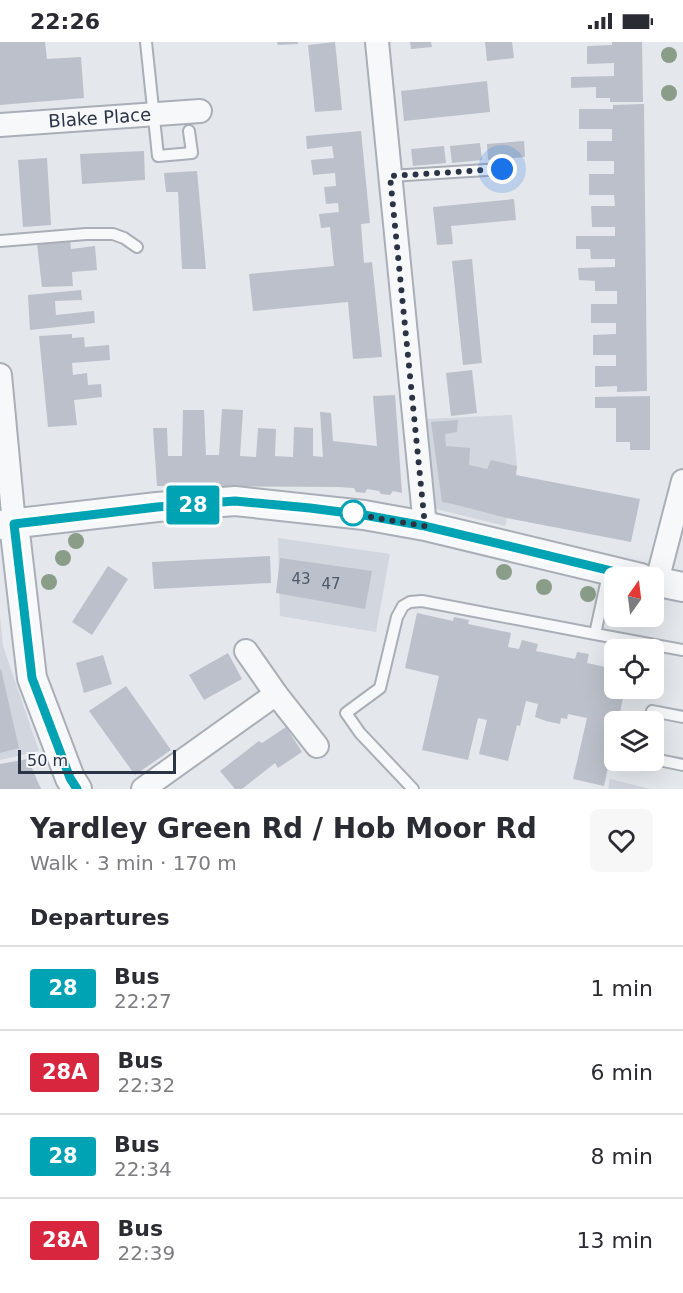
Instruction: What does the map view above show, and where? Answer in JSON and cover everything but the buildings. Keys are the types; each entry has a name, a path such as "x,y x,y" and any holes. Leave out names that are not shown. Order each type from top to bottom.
{"street":[{"path":"377,42 425,526"},
{"name":"Blake Place","path":"0,125 154,114 195,121"},
{"path":"0,375 7,524 32,678 70,778 77,789"},
{"path":"663,567 683,481"},
{"path":"7,524 157,507 235,501 364,515 425,526 604,569"},
{"path":"246,651 317,746"},
{"path":"143,789 276,694"}],"lane":[{"path":"146,42 158,156 192,153 195,121"},
{"path":"390,176 502,169"},
{"path":"0,242 86,234 113,234 137,247"},
{"path":"595,634 604,593"},
{"path":"413,789 360,734 346,713 380,688 397,617 403,606 410,602 422,601 683,650"},
{"path":"664,713 683,717"},
{"path":"664,761 683,765"}],"shaded area":[{"path":"512,415 517,466 505,526 432,508 426,419"},
{"path":"278,538 390,554 376,632 280,616"},
{"path":"0,617 3,646 39,751 0,760"},
{"path":"610,779 650,789 608,789"}],"bus line":[{"name":"28","path":"77,789 70,778 32,678 14,524 157,507 235,501 364,515 425,526 604,569"}],"route":[{"path":"353,513 346,513 425,526 390,176 502,169"}]}
